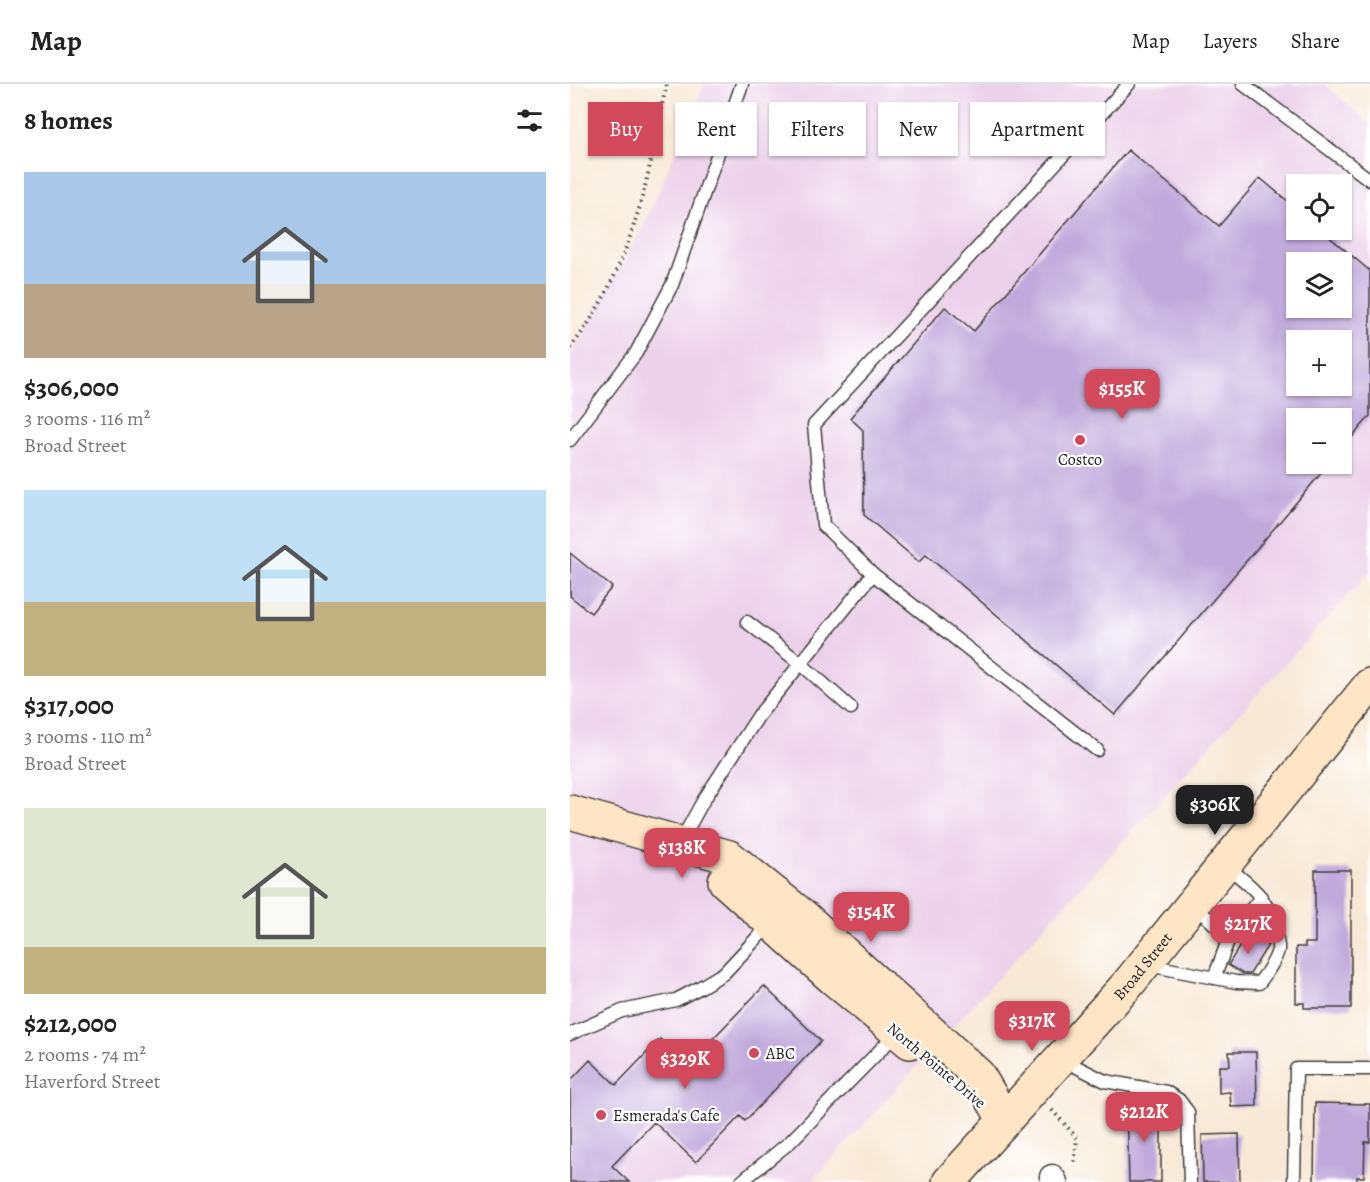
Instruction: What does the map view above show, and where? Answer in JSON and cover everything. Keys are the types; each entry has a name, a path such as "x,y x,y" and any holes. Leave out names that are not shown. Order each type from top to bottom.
{"main road":[{"name":"Broad Street","path":"949,1182 1144,964 1370,685"},
{"name":"North Pointe Drive","path":"570,812 729,857 804,917 978,1075 1004,1119"},
{"name":"North Pointe Drive","path":"679,844 772,922 834,979 899,1032 968,1095 1004,1119"}],"lane":[{"path":"570,440 636,353 672,285 742,84"},
{"path":"1097,750 873,574 823,525 814,425 1129,84"},
{"path":"1243,84 1370,180"},
{"path":"679,844 703,801 759,715 873,574"},
{"path":"747,622 801,663 851,708"},
{"path":"1144,964 1236,982 1259,983 1269,970 1279,949 1268,905 1225,865"},
{"path":"1214,978 1229,938 1261,897"},
{"path":"1193,904 1229,938"},
{"path":"570,1034 622,1011 676,1000 699,988 724,973 772,922"},
{"path":"741,1182 790,1142 899,1032"},
{"path":"1060,1059 1105,1081 1166,1092 1179,1100 1188,1112 1190,1182"},
{"path":"1294,1182 1296,1069 1370,1069"}],"path":[{"path":"570,348 599,307 617,270 634,226 649,174 660,109 667,84"},
{"path":"1052,1110 1077,1138 1074,1166 1059,1178"}],"shaded area":[{"path":"704,84 1324,84 1370,124 1370,571 811,1182 570,1182 570,355 645,224 675,153 675,156 757,156 757,102 696,102"}],"building":[{"name":"Costco","path":"1128,150 1219,226 1260,178 1286,200 1286,240 1333,240 1347,252 1286,252 1286,318 1352,318 1352,256 1370,271 1370,416 1352,437 1352,408 1286,408 1286,474 1320,474 1115,715 926,555 919,562 864,515 863,430 850,418 945,307 974,331"},
{"path":"570,553 612,587 591,613 570,596"},
{"path":"1315,870 1351,870 1351,1008 1304,1008 1304,1003 1296,1003 1296,947 1305,947 1305,943 1315,943"},
{"path":"1248,933 1268,945 1250,974 1243,974 1228,965"},
{"path":"764,986 821,1041 745,1121 740,1116 696,1162 654,1122 612,1166 629,1182 570,1182 570,1081 590,1060 616,1085 660,1039 687,1065"},
{"path":"1229,1052 1256,1052 1257,1106 1231,1107 1230,1092 1219,1093 1219,1066 1230,1066"},
{"path":"1315,1103 1370,1104 1370,1142 1365,1142 1364,1177 1357,1177 1357,1182 1314,1182"},
{"path":"1127,1105 1161,1105 1161,1182 1129,1182"},
{"path":"1239,1134 1240,1182 1203,1182 1202,1135"}],"place":[{"name":"Costco","path":"1080,440"},
{"name":"ABC","path":"754,1053"},
{"name":"Esmerada's Cafe","path":"601,1115"}]}
